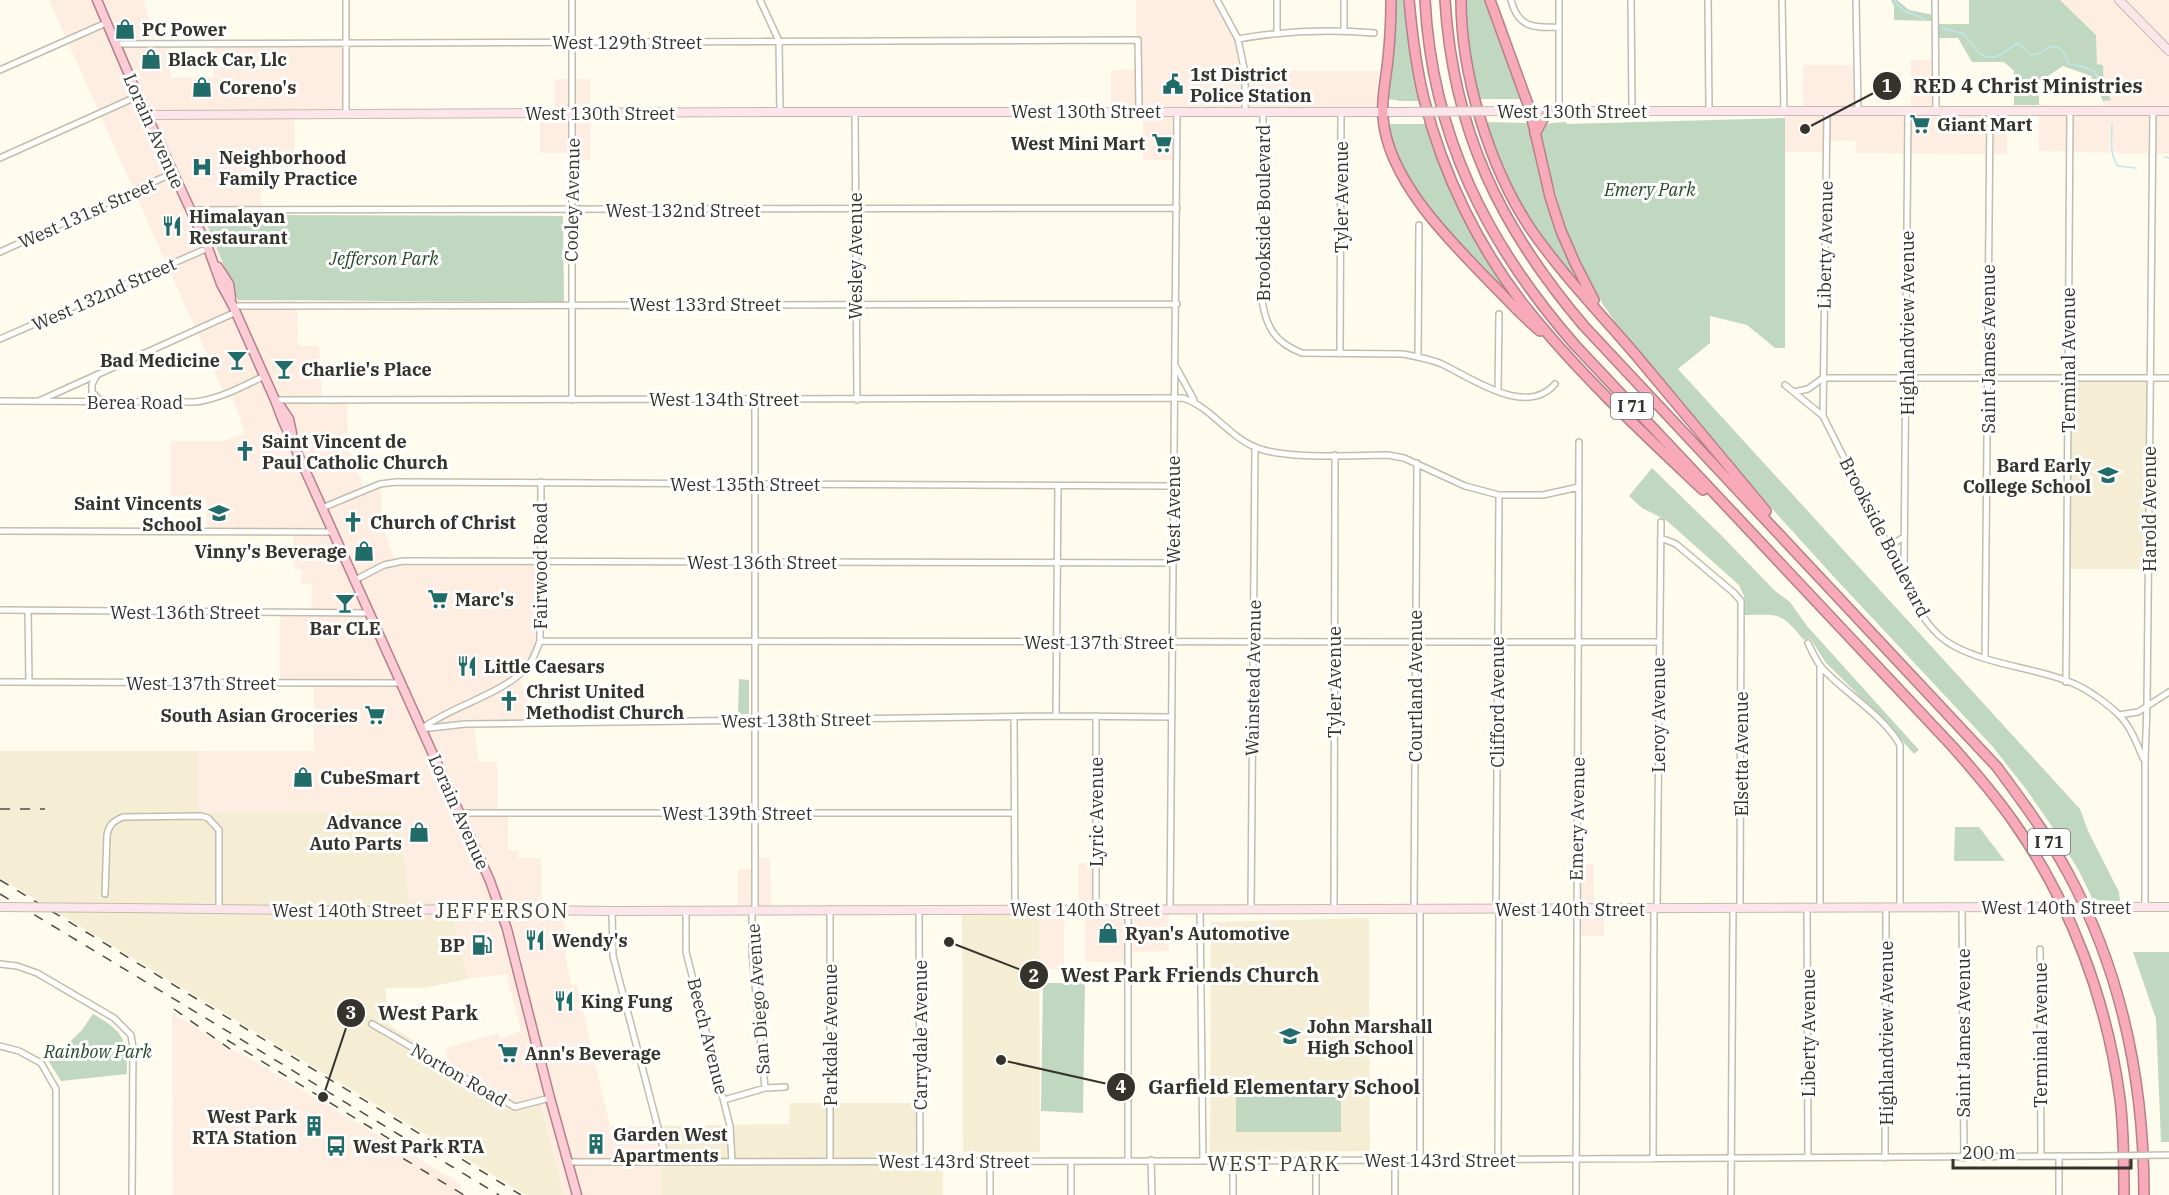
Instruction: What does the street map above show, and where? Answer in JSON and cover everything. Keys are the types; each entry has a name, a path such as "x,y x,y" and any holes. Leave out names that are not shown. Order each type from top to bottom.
{"highway":[{"path":"1390,0 1390,40 1382,112 1385,130 1396,162 1427,212 1459,250 1528,321 1566,354 1677,465 1772,555"},
{"path":"1409,0 1424,98 1436,141 1460,200 1475,230 1509,284 1527,309 1566,354"},
{"name":"I 71","path":"1425,0 1432,68 1449,133 1474,196 1504,253 1530,291 1575,345 1981,780 2014,823 2040,863 2060,900 2084,956 2103,1012 2120,1100 2124,1148 2124,1195"},
{"name":"I 71","path":"1445,0 1453,70 1471,136 1495,196 1544,277 1584,326 1996,767 2036,821 2068,873 2106,959 2129,1036 2139,1097 2144,1195"},
{"path":"1461,0 1464,47 1483,125 1500,171 1531,229 1774,521 1806,563"},
{"path":"1490,0 1530,110 1560,231 1582,278 1606,320"},
{"path":"1535,134 1548,110"},
{"path":"2119,1195 2124,1148"}],"main road":[{"name":"Lorain Avenue","path":"97,0 138,96 214,261 220,284 234,309 275,400 501,910 577,1195"},
{"path":"2121,1 2169,51"},
{"name":"West 130th Street","path":"147,116 1139,111 1341,113 1530,110 2169,111"},
{"name":"West 140th Street","path":"0,907 612,911 2169,907"}],"street":[{"path":"346,0 346,114"},
{"name":"Cooley Avenue","path":"572,0 572,400"},
{"path":"760,0 779,41 780,112"},
{"path":"1217,0 1238,39 1245,73 1245,112"},
{"path":"1277,0 1277,32"},
{"path":"1344,0 1344,31"},
{"path":"1511,0 1516,14 1528,25 1536,28 1559,27"},
{"path":"1559,0 1559,110"},
{"path":"1631,0 1632,111"},
{"path":"1707,0 1708,111"},
{"path":"1782,0 1784,112"},
{"path":"1856,0 1858,111"},
{"path":"1935,0 1936,110"},
{"path":"0,70 106,23"},
{"path":"1238,39 1277,32 1374,33"},
{"name":"West 129th Street","path":"115,44 1138,40 1139,111"},
{"path":"0,158 138,96"},
{"name":"Highlandview Avenue","path":"1904,577 1908,110"},
{"name":"West Avenue","path":"1170,909 1177,111"},
{"name":"Liberty Avenue","path":"1823,416 1827,111"},
{"name":"Saint James Avenue","path":"1985,658 1990,111"},
{"name":"Terminal Avenue","path":"2066,682 2070,111"},
{"name":"Harold Avenue","path":"2145,907 2153,111"},
{"name":"Wesley Avenue","path":"855,112 857,400"},
{"name":"Brookside Boulevard","path":"1263,112 1262,300 1264,318 1275,336 1288,348 1302,353 1404,354 1418,357 1442,364 1479,384 1517,397 1535,397 1547,393 1555,384"},
{"name":"Tyler Avenue","path":"1340,354 1341,113"},
{"name":"West 131st Street","path":"0,252 173,173"},
{"name":"West 132nd Street","path":"190,210 1177,208"},
{"path":"1418,357 1419,225"},
{"name":"West 132nd Street","path":"0,339 208,248"},
{"name":"West 133rd Street","path":"39,400 97,375 234,309 571,305 1177,304"},
{"path":"1498,391 1499,314"},
{"path":"1174,364 1195,402 1255,448 1286,454 1388,455 1404,458 1465,486 1499,495 1543,495 1579,487"},
{"path":"97,375 92,384 92,392 103,402"},
{"name":"Berea Road","path":"0,401 195,402 207,400 264,376"},
{"path":"1794,392 1808,388 1823,378 2169,378"},
{"name":"Brookside Boulevard","path":"1785,385 1823,416 1904,577 1913,602 1929,624 1952,646 2066,682 2091,693 2120,715 2145,761"},
{"name":"San Diego Avenue","path":"755,398 752,953 765,1088"},
{"name":"West 134th Street","path":"275,400 1184,398 1195,402"},
{"name":"Emery Avenue","path":"1576,1195 1579,442"},
{"name":"Wainstead Avenue","path":"1251,909 1255,448"},
{"name":"Tyler Avenue","path":"1334,908 1335,455"},
{"name":"Courtland Avenue","path":"1417,463 1415,642 1420,1160"},
{"name":"West 135th Street","path":"322,508 380,484 541,482 1173,486"},
{"name":"Fairwood Road","path":"421,729 511,680 528,666 535,655 540,641 541,482"},
{"path":"1056,716 1058,486"},
{"name":"Clifford Avenue","path":"1498,1160 1499,495"},
{"name":"Leroy Avenue","path":"1653,1159 1661,522"},
{"path":"0,531 333,532"},
{"path":"1886,541 1896,542 1904,537"},
{"name":"Elsetta Avenue","path":"1661,538 1676,544 1741,601 1731,1195"},
{"name":"West 136th Street","path":"354,580 384,565 403,561 1173,563"},
{"name":"West 136th Street","path":"0,610 370,613"},
{"path":"28,611 29,682"},
{"name":"West 137th Street","path":"540,641 1659,642"},
{"path":"1808,643 1820,666 1896,738 1900,745 1900,907"},
{"path":"1820,666 1820,908"},
{"name":"West 137th Street","path":"0,682 401,683"},
{"path":"2120,715 2138,712 2169,692"},
{"name":"West 138th Street","path":"421,729 465,724 1056,716 1172,717"},
{"name":"Lyric Avenue","path":"1096,716 1096,909"},
{"path":"1014,717 1015,909"},
{"name":"West 139th Street","path":"459,813 1014,813"},
{"path":"105,894 107,835 114,820 123,817 201,816 208,818 219,830 219,908"},
{"name":"Liberty Avenue","path":"1807,908 1808,1158"},
{"name":"Highlandview Avenue","path":"1885,1158 1887,908"},
{"name":"Saint James Avenue","path":"1962,908 1964,1158"},
{"name":"Parkdale Avenue","path":"830,909 830,1161"},
{"path":"1128,909 1128,1161"},
{"path":"1200,909 1203,1161"},
{"name":"Beech Avenue","path":"686,910 686,952 730,1126 732,1162"},
{"name":"Carrydale Avenue","path":"919,910 921,1161"},
{"path":"612,911 613,956 667,1162"},
{"name":"Terminal Avenue","path":"2040,949 2041,1156"},
{"path":"0,964 17,966 37,973 114,1018 131,1035 134,1048 132,1195"},
{"name":"Norton Road","path":"372,1024 515,1107 550,1098"},
{"path":"0,1046 19,1051 41,1063 56,1089 56,1195"},
{"path":"724,1100 765,1088 784,1087"},
{"name":"West 143rd Street","path":"568,1162 1576,1160 2169,1155"},
{"path":"2059,1156 2059,1195"},
{"path":"1151,1160 1152,1195"},
{"path":"1395,1160 1395,1195"},
{"path":"990,1161 990,1195"},
{"path":"1233,1161 1233,1195"},
{"path":"1316,1161 1316,1195"},
{"path":"1071,1162 1071,1195"}],"shaded area":[{"path":"49,0 144,0 155,43 170,43 171,78 214,77 214,46 342,45 342,112 294,112 295,167 260,168 261,215 205,219 238,300 297,301 298,346 319,346 322,397 347,398 348,449 364,487 381,481 382,525 396,564 537,564 537,640 527,665 516,673 528,701 529,721 474,723 478,761 497,762 498,810 508,810 508,850 518,850 518,858 541,858 542,907 564,907 566,961 571,984 577,985 610,1126 654,1126 661,1153 662,1195 564,1195 539,1099 520,1104 513,1103 448,1061 445,1048 498,1033 500,1038 521,1031 506,974 468,979 449,902 409,902 399,812 198,813 198,751 314,751 314,681 280,680 280,610 312,610 312,584 301,584 302,570 294,569 293,530 207,530 206,497 171,496 171,441 222,441 245,434 232,395 226,397"},
{"path":"1136,0 1220,0 1241,41 1247,71 1378,71 1376,116 1176,113 1176,160 1143,160 1143,109 1111,109 1111,71 1136,69"},
{"path":"2060,0 2169,0 2169,154 2039,151 2039,105 2103,105 2103,101 2110,100 2104,87 2103,65 2097,65 2096,35"},
{"path":"1911,60 1933,60 1934,112 2007,112 2007,154 1856,153 1855,141 1829,141 1829,152 1785,152 1784,114 1803,113 1803,65 1858,65 1860,108 1911,107"},
{"path":"555,79 590,79 590,160 570,160 569,153 540,153 540,110 555,110"},
{"name":"Bard Early College School","path":"2147,380 2145,569 2070,569 2071,381"},
{"path":"0,751 198,751 198,813 399,812 409,902 449,902 468,979 424,988 385,988 390,1026 513,1103 520,1104 539,1099 564,1195 526,1195 0,878"},
{"path":"752,858 770,858 771,906 738,907 738,869 752,869"},
{"path":"1078,863 1098,863 1098,907 1169,906 1169,951 1130,952 1130,962 1085,962 1085,913 1078,913"},
{"path":"1578,864 1594,864 1594,906 1604,906 1604,936 1578,936"},
{"path":"962,914 1039,914 1040,1152 963,1152"},
{"path":"1039,914 1064,914 1064,969 1039,969"},
{"name":"John Marshall High School","path":"1369,918 1370,1151 1210,1152 1211,922"},
{"path":"172,1013 461,1184 461,1195 173,1195"},
{"path":"790,1103 918,1103 919,1159 943,1159 943,1195 662,1195 661,1153 654,1126 789,1124"}],"green space":[{"path":"1396,0 1403,0 1413,74 1420,101 1387,99 1394,44"},
{"path":"1465,0 1486,0 1520,93 1520,99 1479,99 1467,38"},
{"path":"1891,0 1897,0 1909,10 1934,15 1934,21 1894,20 1894,6"},
{"path":"1969,0 2060,0 2096,35 2097,64 2103,65 2104,87 2111,100 2103,101 2091,76 2063,66 2039,82 2039,105 2014,105 2014,71 2004,62 1972,62 1958,38 1937,38 1937,24 1969,24"},
{"name":"Emery Park","path":"1785,118 1785,348 1775,348 1747,325 1710,316 1710,343 1678,369 2080,809 2088,831 2119,892 2120,901 2093,900 2079,871 2051,825 1993,747 1738,471 1615,322 1602,303 1566,232 1540,137 1545,125 1566,122 1567,124"},
{"path":"1486,122 1528,123 1553,224 1575,273 1572,274 1549,248 1524,212 1503,168"},
{"path":"1387,124 1425,124 1443,173 1463,217 1487,260 1516,303 1464,251 1418,194 1405,173 1388,134"},
{"name":"Jefferson Park","path":"249,215 563,216 564,302 238,300 205,219"},
{"path":"1652,468 1775,591 1790,602 1807,626 1919,750 1914,754 1879,715 1826,663 1810,638 1804,640 1784,619 1772,615 1744,615 1744,596 1739,585 1666,520 1642,508 1629,496"},
{"path":"739,679 749,680 749,714 738,714"},
{"path":"1955,827 1979,827 2005,861 1954,861"},
{"path":"2133,952 2169,952 2169,1142 2161,1142 2156,1019"},
{"path":"1043,983 1085,983 1083,1113 1041,1111"},
{"name":"Rainbow Park","path":"93,1014 111,1026 122,1038 126,1052 127,1074 61,1081 49,1062 82,1030"},
{"path":"1236,1088 1341,1089 1341,1132 1236,1132"}],"waterway":[{"path":"1894,0 1905,12 1926,20"},
{"path":"1942,28 1964,34 1983,56 1995,57 2018,43 2032,55 2042,53 2048,47 2060,48 2069,64 2095,72 2103,91"},
{"path":"2112,124 2115,161 2118,166 2136,168"},
{"path":"2165,157 2169,158"}],"railway":[{"path":"0,809 45,809"},
{"path":"0,880 521,1195"},
{"path":"0,894 499,1195"},
{"path":"174,1009 230,1049"},
{"path":"227,1040 391,1140"},
{"path":"369,1138 464,1195"}],"place":[{"name":"PC Power","path":"125,29"},
{"name":"Black Car, Llc","path":"151,59"},
{"name":"1st District Police Station","path":"1173,84"},
{"name":"Coreno's","path":"202,87"},
{"name":"Giant Mart","path":"1920,124"},
{"name":"RED 4 Christ Ministries","path":"1805,129"},
{"name":"West Mini Mart","path":"1162,143"},
{"name":"Neighborhood Family Practice","path":"202,167"},
{"name":"Himalayan Restaurant","path":"172,226"},
{"name":"Bad Medicine","path":"237,360"},
{"name":"Charlie's Place","path":"284,369"},
{"name":"Saint Vincent de Paul Catholic Church","path":"245,451"},
{"name":"Bard Early College School","path":"2108,475"},
{"name":"Saint Vincents School","path":"219,513"},
{"name":"Church of Christ","path":"353,522"},
{"name":"Vinny's Beverage","path":"364,551"},
{"name":"Marc's","path":"438,599"},
{"name":"Bar CLE","path":"345,603"},
{"name":"Little Caesars","path":"467,666"},
{"name":"Christ United Methodist Church","path":"509,701"},
{"name":"South Asian Groceries","path":"375,715"},
{"name":"CubeSmart","path":"303,777"},
{"name":"Advance Auto Parts","path":"419,832"},
{"name":"Ryan's Automotive","path":"1108,933"},
{"name":"Wendy's","path":"535,940"},
{"name":"West Park Friends Church","path":"949,942"},
{"name":"BP","path":"482,945"},
{"name":"King Fung","path":"564,1001"},
{"name":"John Marshall High School","path":"1290,1036"},
{"name":"Ann's Beverage","path":"508,1053"},
{"name":"Garfield Elementary School","path":"1001,1060"},
{"name":"West Park","path":"323,1097"},
{"name":"West Park RTA Station","path":"314,1126"},
{"name":"Garden West Apartments","path":"596,1144"},
{"name":"West Park RTA","path":"336,1146"}],"district":[{"name":"JEFFERSON","path":"502,910"},
{"name":"WEST PARK","path":"1274,1163"}]}
